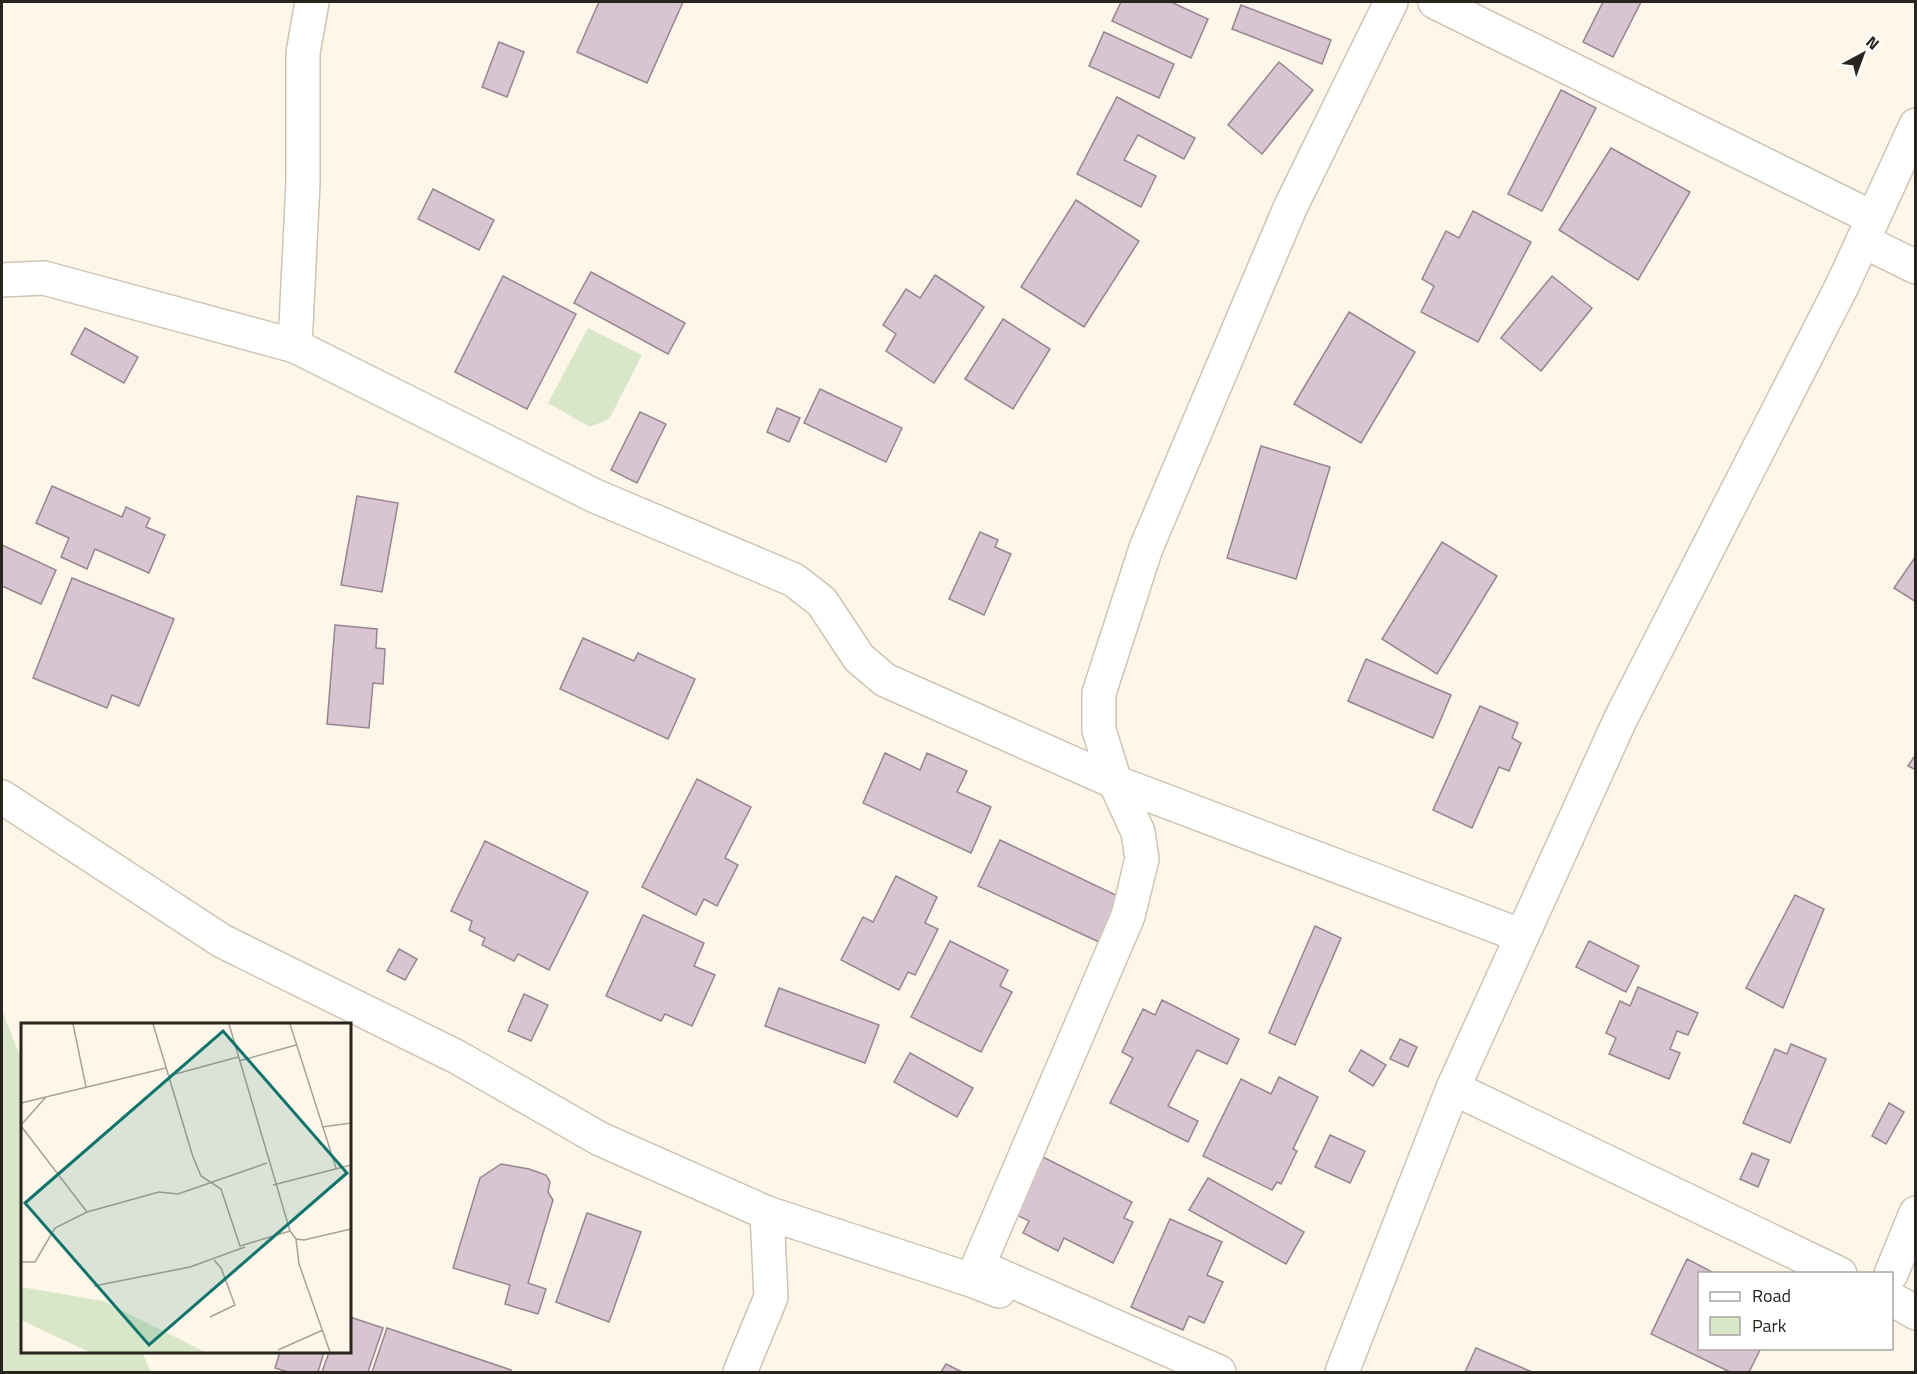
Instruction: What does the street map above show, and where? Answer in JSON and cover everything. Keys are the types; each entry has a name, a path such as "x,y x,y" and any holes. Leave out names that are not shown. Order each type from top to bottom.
{"street":[{"path":"295,346 303,182 303,53 312,2"},
{"path":"1219,1372 978,1266 1128,916 1142,859 1138,832 1115,782 1099,730 1099,693 1146,548 1290,208 1390,2"},
{"path":"1435,2 1868,230 1916,267"},
{"path":"1342,1372 1453,1088 1621,718 1842,286 1916,125"},
{"path":"2,280 44,278 295,346 595,496 794,580 822,602 859,658 885,680 1115,782 1522,936"},
{"path":"2,797 222,941 457,1058 600,1138 767,1213 971,1280 1206,1372"},
{"path":"1453,1088 1836,1272"},
{"path":"740,1372 771,1296 767,1213"},
{"path":"1892,1272 1916,1213"},
{"path":"1893,1300 1916,1313"}],"green space":[{"path":"588,328 642,355 609,419 590,427 548,403"},
{"path":"2,1010 21,1058 21,1353 142,1353 151,1372 2,1372"}],"building":[{"path":"599,2 683,2 647,83 577,52"},
{"path":"1121,2 1171,2 1208,19 1191,58 1112,21"},
{"path":"1603,2 1641,2 1613,57 1583,42"},
{"path":"1241,5 1331,40 1322,64 1232,29"},
{"path":"1104,32 1174,64 1159,98 1089,66"},
{"path":"499,42 524,52 507,97 482,87"},
{"path":"1279,62 1313,90 1262,154 1228,125"},
{"path":"1561,90 1596,108 1542,211 1508,194"},
{"path":"1117,97 1195,138 1184,159 1138,135 1124,160 1156,176 1141,207 1077,174"},
{"path":"1611,148 1690,192 1638,280 1559,230"},
{"path":"433,189 494,220 479,250 418,219"},
{"path":"1076,200 1139,241 1084,327 1021,287"},
{"path":"1473,211 1531,242 1478,342 1421,312 1434,286 1422,279 1446,231 1459,238"},
{"path":"591,272 685,323 668,354 574,303"},
{"path":"935,275 984,307 934,383 886,351 896,334 883,325 906,289 920,298"},
{"path":"503,276 576,314 527,409 455,372"},
{"path":"1552,276 1592,308 1541,371 1501,338"},
{"path":"1349,312 1415,352 1361,443 1294,404"},
{"path":"1003,319 1050,349 1013,409 965,379"},
{"path":"85,328 138,357 124,383 71,354"},
{"path":"820,389 902,428 886,462 804,423"},
{"path":"777,408 800,418 789,442 767,432"},
{"path":"640,412 666,424 637,483 611,470"},
{"path":"1261,446 1330,467 1296,579 1227,558"},
{"path":"52,486 122,517 126,507 150,518 146,527 165,535 149,573 95,549 87,569 61,557 69,538 36,523"},
{"path":"357,496 398,503 382,592 341,585"},
{"path":"980,532 998,540 995,547 1011,554 984,615 949,599"},
{"path":"1442,542 1497,576 1437,674 1382,639"},
{"path":"2,545 56,570 41,604 2,586"},
{"path":"1916,556 1916,602 1894,588"},
{"path":"72,578 174,619 139,706 112,695 107,708 33,678"},
{"path":"335,625 377,629 376,648 385,649 383,684 373,683 369,728 327,724"},
{"path":"583,638 634,661 638,653 695,679 668,739 560,689"},
{"path":"1366,659 1451,695 1433,738 1348,701"},
{"path":"1480,706 1518,723 1512,738 1521,743 1509,771 1499,767 1472,828 1433,810"},
{"path":"885,753 920,770 927,753 967,771 957,792 991,807 971,853 863,803"},
{"path":"1916,754 1916,770 1908,766"},
{"path":"697,779 751,807 725,858 738,865 717,906 704,899 696,915 642,887"},
{"path":"1000,840 1120,897 1099,942 978,886"},
{"path":"485,841 588,892 549,970 518,954 514,961 482,945 485,938 469,930 472,921 451,911"},
{"path":"896,876 937,897 925,923 938,929 915,975 908,972 899,990 841,960 863,917 873,922"},
{"path":"1795,895 1824,909 1783,1008 1746,988"},
{"path":"643,915 704,943 694,966 715,975 692,1026 665,1014 661,1021 606,996"},
{"path":"1315,926 1341,938 1295,1045 1269,1033"},
{"path":"950,941 1008,970 1000,986 1012,992 981,1052 911,1017"},
{"path":"1589,941 1639,966 1626,992 1576,967"},
{"path":"399,949 417,959 405,980 387,971"},
{"path":"1638,987 1698,1013 1688,1035 1677,1031 1670,1049 1680,1053 1669,1079 1609,1054 1616,1038 1606,1033 1620,1001 1630,1006"},
{"path":"779,988 879,1025 865,1063 765,1026"},
{"path":"524,994 548,1005 531,1041 508,1031"},
{"path":"1162,1000 1239,1039 1227,1064 1197,1050 1168,1106 1198,1121 1188,1142 1110,1103 1133,1058 1122,1052 1143,1009 1155,1015"},
{"path":"1400,1039 1417,1047 1408,1067 1390,1059"},
{"path":"1791,1044 1826,1059 1790,1143 1743,1123 1775,1049 1787,1054"},
{"path":"1361,1050 1386,1065 1373,1086 1349,1071"},
{"path":"910,1053 973,1088 957,1117 894,1082"},
{"path":"1279,1077 1318,1097 1293,1149 1297,1151 1281,1184 1277,1182 1272,1190 1203,1156 1241,1079 1271,1094"},
{"path":"1889,1103 1904,1112 1886,1144 1872,1136"},
{"path":"1330,1135 1365,1151 1350,1183 1315,1167"},
{"path":"1752,1153 1769,1160 1758,1187 1740,1179"},
{"path":"1039,1155 1132,1202 1124,1218 1133,1222 1113,1263 1064,1238 1058,1251 1023,1233 1029,1221 1011,1212"},
{"path":"501,1164 546,1175 550,1182 548,1192 553,1200 528,1283 546,1289 538,1314 505,1304 510,1285 453,1268 480,1178"},
{"path":"1208,1178 1304,1232 1286,1264 1189,1210"},
{"path":"587,1213 641,1232 609,1322 556,1302"},
{"path":"1170,1219 1222,1242 1207,1275 1223,1282 1204,1323 1189,1316 1183,1330 1131,1307"},
{"path":"1687,1259 1712,1272 1698,1272 1698,1350 1760,1350 1749,1372 1730,1372 1651,1334"},
{"path":"351,1317 383,1328 368,1372 322,1372 329,1353 351,1353"},
{"path":"387,1328 511,1370 510,1372 372,1372"},
{"path":"1476,1348 1532,1372 1465,1372"},
{"path":"280,1353 324,1353 318,1372 288,1372 275,1368"},
{"path":"946,1364 962,1372 941,1372"}]}
